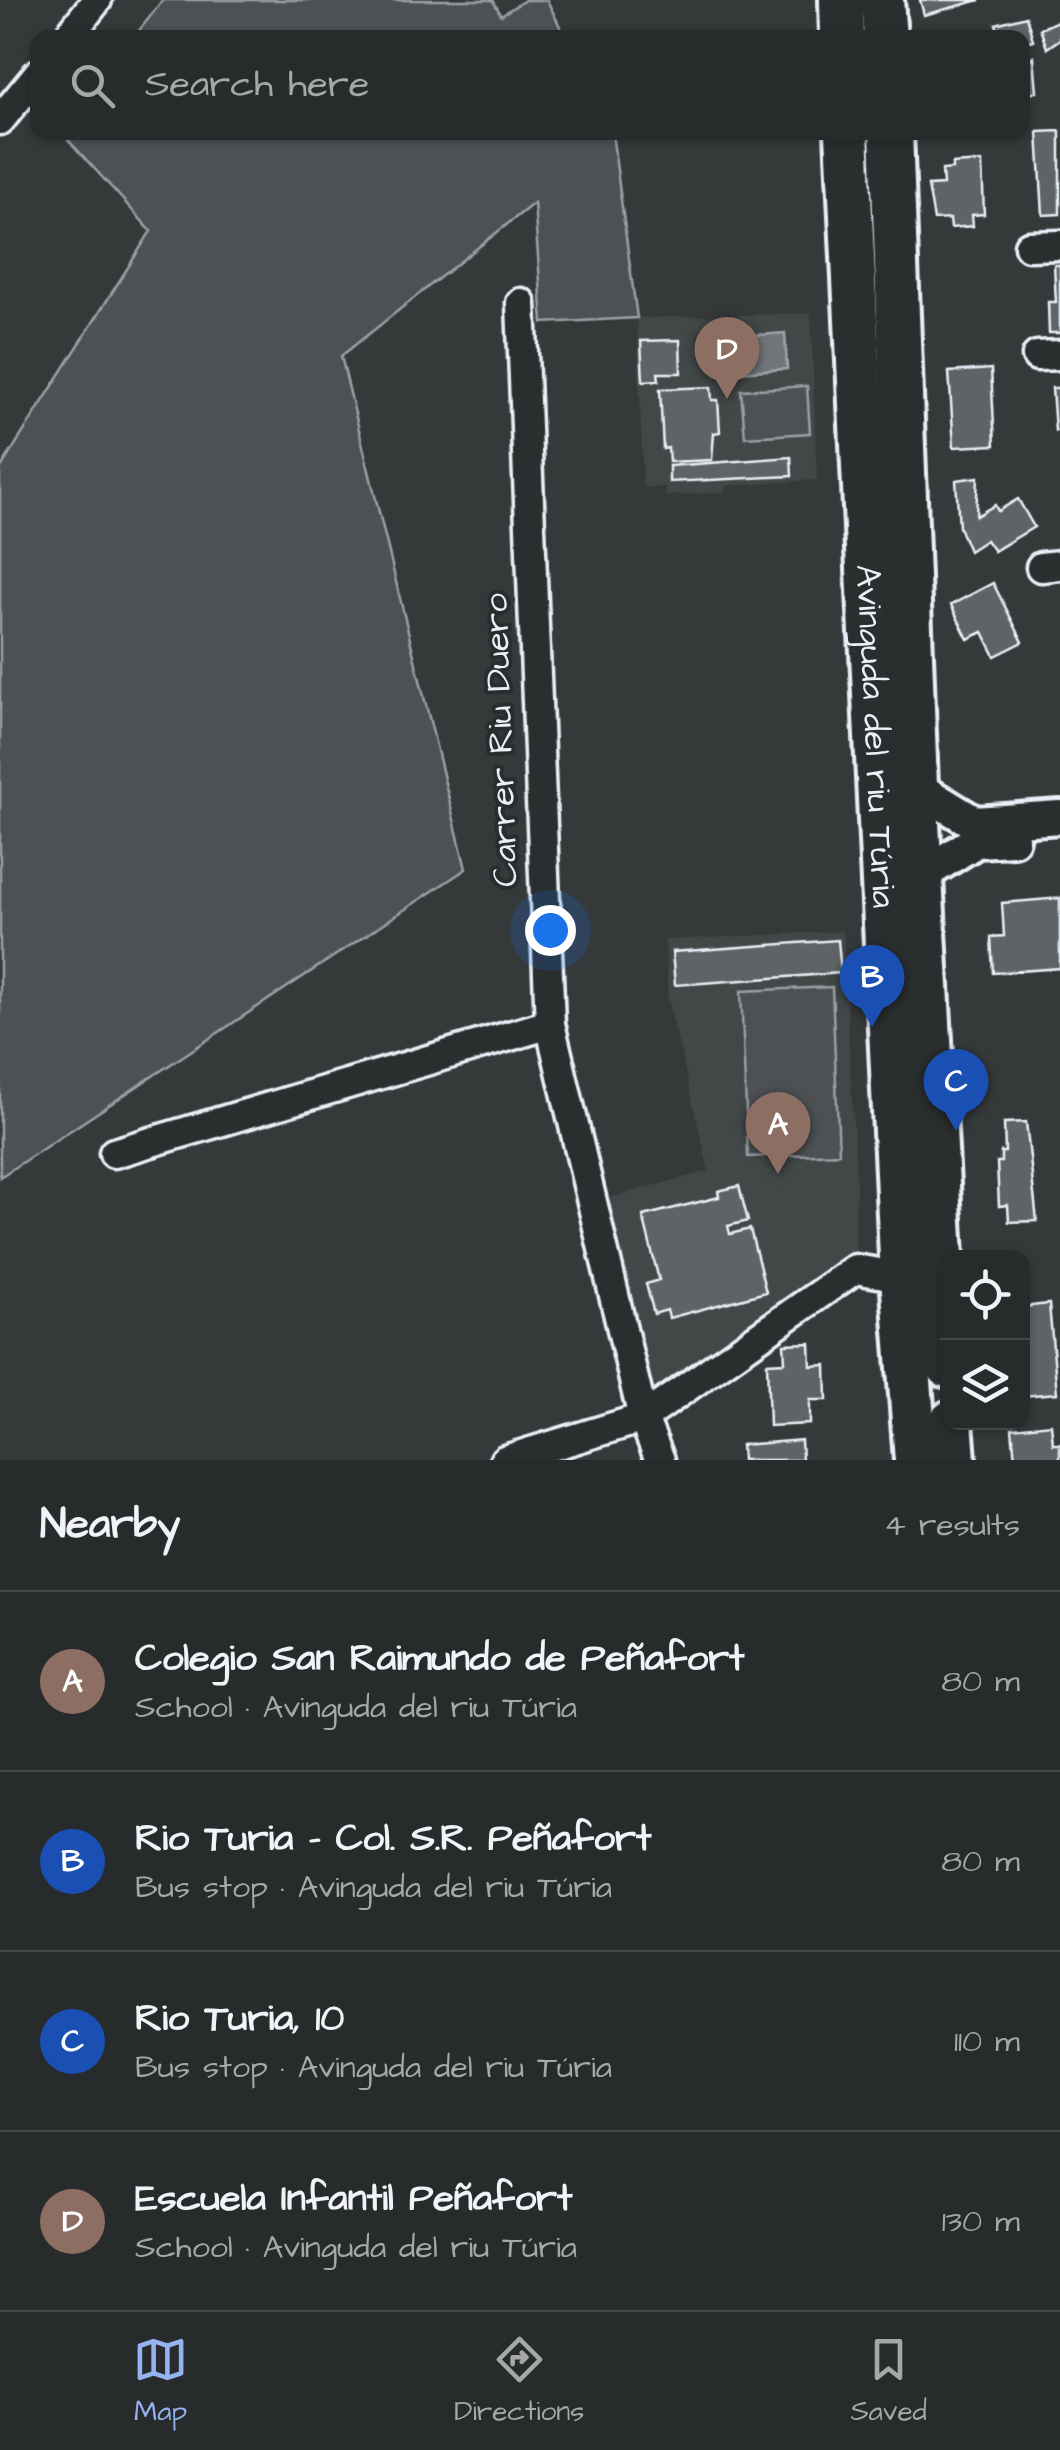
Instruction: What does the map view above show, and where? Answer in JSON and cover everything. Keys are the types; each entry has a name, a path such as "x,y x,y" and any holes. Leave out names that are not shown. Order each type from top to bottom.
{"main road":[{"path":"840,0 842,30"},
{"path":"882,0 884,30"},
{"name":"Avinguda del riu Túria","path":"846,140 902,1277 916,1460"},
{"name":"Avinguda del riu Túria","path":"891,140 916,787 946,1340"},
{"path":"952,1430 954,1460"}],"street":[{"path":"73,30 97,0"},
{"path":"0,120 30,84"},
{"path":"1030,246 1060,244"},
{"name":"Carrer Riu Duero","path":"521,303 550,1024 643,1418 660,1460"},
{"path":"916,787 975,823 1060,816"},
{"path":"922,875 976,841 1060,836"},
{"path":"114,1153 550,1024"},
{"path":"505,1460 643,1418 855,1269 902,1277"}],"shaded area":[{"path":"163,0 493,0 501,15 525,0 547,0 562,30 139,30"},
{"path":"68,140 613,140 637,318 543,323 534,203 341,356 466,869 0,1177 0,469 151,231"},
{"path":"811,313 817,480 725,486 725,492 666,496 665,487 643,487 637,318"},
{"path":"785,333 787,369 717,373 714,338"},
{"path":"807,386 810,433 745,437 741,390"},
{"path":"843,931 856,1177 855,1269 643,1418 593,1202 709,1171 668,1000 665,940"},
{"path":"832,987 839,1153 748,1157 741,991"}],"building":[{"path":"920,0 980,0 924,15"},
{"path":"1026,16 1033,40 1030,41 1030,30 998,30 996,24"},
{"path":"1060,20 1060,39 1047,48 1040,29"},
{"path":"1034,57 1037,92 1030,93 1030,60"},
{"path":"1060,131 1060,214 1043,215 1038,132"},
{"path":"982,162 984,214 972,215 973,226 951,228 950,219 934,220 928,186 943,185 942,170 952,169 952,164"},
{"path":"1054,265 1060,265 1060,333 1049,333 1048,302 1056,302"},
{"path":"680,340 681,373 658,373 659,380 643,381 641,341"},
{"path":"991,369 995,445 954,447 949,372"},
{"path":"711,387 712,400 718,400 720,432 714,433 712,460 669,462 668,448 663,449 660,389"},
{"path":"1052,388 1060,388 1060,431 1055,431"},
{"path":"791,457 792,476 669,482 669,466"},
{"path":"978,477 976,516 995,505 998,511 1018,499 1034,527 994,551 986,540 969,551 959,527 956,480"},
{"path":"993,583 1023,642 995,656 983,632 968,639 951,605"},
{"path":"1060,898 1060,968 993,973 991,937 1004,936 1002,903"},
{"path":"838,940 841,973 675,985 672,952"},
{"path":"1026,1122 1037,1221 1009,1222 1008,1205 999,1206 997,1162 1001,1162 1001,1152 1005,1152 1004,1123"},
{"path":"739,1186 748,1221 728,1226 730,1234 750,1229 766,1292 669,1318 667,1310 654,1314 646,1284 659,1280 643,1216 719,1197 718,1191"},
{"path":"1049,1304 1057,1393 1030,1395 1030,1306"},
{"path":"810,1343 811,1366 826,1365 827,1400 810,1400 810,1424 769,1426 767,1363 785,1362 784,1344"},
{"path":"1051,1424 1053,1444 1060,1444 1060,1460 1015,1460 1012,1430 1030,1430 1030,1426"},
{"path":"801,1440 802,1460 742,1460 741,1445"}],"place":[{"name":"Escuela Infantil Peñafort","path":"727,399"},
{"name":"Rio Turia - Col. S.R. Peñafort","path":"872,1027"},
{"name":"Rio Turia, 10","path":"956,1131"},
{"name":"Colegio San Raimundo de Peñafort","path":"778,1174"}]}
